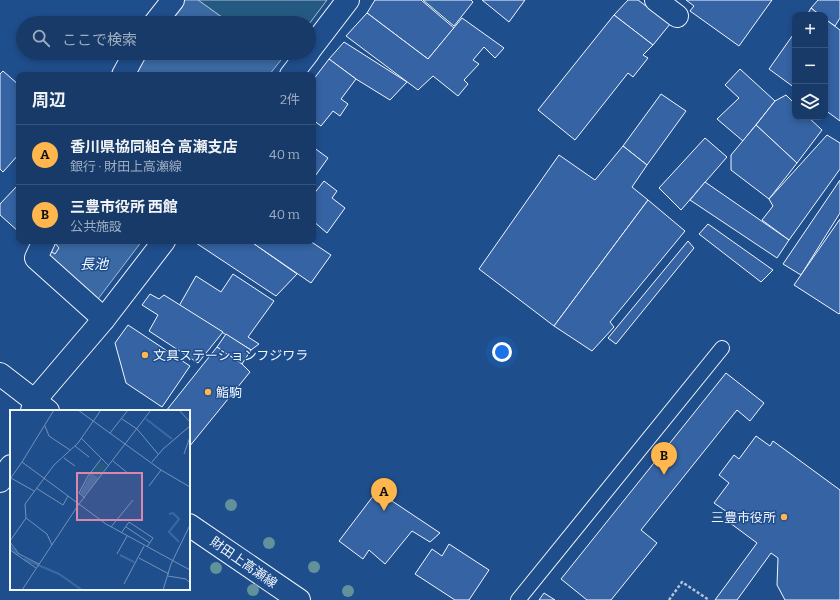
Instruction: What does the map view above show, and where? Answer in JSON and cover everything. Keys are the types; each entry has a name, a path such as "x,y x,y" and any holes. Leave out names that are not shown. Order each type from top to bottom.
{"street":[{"path":"160,16 173,0"},
{"path":"316,42 348,0"},
{"path":"656,0 676,16"},
{"path":"125,72 131,60"},
{"path":"293,72 302,60"},
{"path":"43,244 36,258 104,319"},
{"path":"0,374 38,407 162,244"},
{"path":"0,481 10,467"},
{"name":"財田上高瀬線","path":"190,525 299,600"}],"lane":[{"path":"518,600 722,348"}],"path":[{"path":"669,600 682,582 709,600"}],"shaded area":[{"path":"198,0 327,0 315,16 220,16"}],"water":[{"path":"182,0 198,0 220,16 169,16"},
{"path":"139,60 281,60 271,72 133,72"},
{"name":"長池","path":"48,244 140,244 98,299 44,252"}],"building":[{"path":"375,0 421,0 454,28 428,59 367,13"},
{"path":"423,0 471,0 473,2 454,26"},
{"path":"482,0 525,0 509,22"},
{"path":"628,0 638,0 670,24 653,45 614,15"},
{"path":"686,0 772,0 739,46 690,11 694,6"},
{"path":"818,0 840,0 840,18 835,26 828,21 828,12 816,12 811,8"},
{"path":"811,8 816,12 809,12"},
{"path":"367,13 428,59 462,18 504,48 495,58 484,47 473,60 479,64 464,80 468,84 458,96 433,76 418,90 346,36"},
{"path":"614,15 653,45 643,55 648,58 633,77 628,73 575,140 538,110"},
{"path":"828,21 840,30 840,121 828,112"},
{"path":"792,36 792,86 769,69"},
{"path":"344,42 407,82 390,100 356,79 329,59"},
{"path":"329,59 356,79 341,99 348,104 340,116 333,111 321,126 316,122 316,76"},
{"path":"740,69 775,101 743,141 717,119 739,98 725,85"},
{"path":"3,71 16,82 16,157 3,172 0,169 0,74"},
{"path":"661,94 686,111 647,165 623,146"},
{"path":"786,95 792,101 792,120 811,120 822,130 797,163 756,125 775,101"},
{"path":"756,125 797,163 769,199 731,170 731,155"},
{"path":"827,135 840,143 840,169 789,240 762,220 773,206 769,199"},
{"path":"705,138 727,157 681,210 659,188"},
{"path":"623,146 647,165 632,187 648,200 554,326 479,269 559,155 595,180"},
{"path":"316,149 328,158 316,175"},
{"path":"840,180 840,213 801,275 783,264"},
{"path":"324,181 337,191 332,198 345,208 327,233 316,224 316,191"},
{"path":"705,182 789,240 777,258 690,200"},
{"path":"16,187 16,229 0,215 0,204"},
{"path":"648,200 685,231 610,322 614,327 592,351 554,326"},
{"path":"840,219 840,313 839,314 794,285"},
{"path":"708,224 773,270 761,282 699,234"},
{"path":"688,241 694,248 616,344 608,338"},
{"path":"54,244 59,248 55,254 49,250"},
{"path":"198,244 254,244 297,274 276,296"},
{"path":"254,244 314,244 331,255 311,283"},
{"path":"233,274 274,301 248,337 259,344 251,350 179,306 196,276 221,292"},
{"path":"150,294 159,299 164,295 223,332 198,363 149,331 158,315 142,305"},
{"name":"文具ステーションフジワラ","path":"128,325 190,366 162,407 126,383 115,343"},
{"path":"226,334 251,350 242,364 217,347"},
{"name":"鮨駒","path":"217,347 242,364 250,372 190,446 190,410 167,410"},
{"path":"726,373 764,403 750,421 737,410 641,530 657,543 611,600 587,600 561,579"},
{"name":"三豊市役所","path":"756,436 770,446 773,441 840,490 840,600 785,600 777,585 778,558 771,553 737,600 715,600 757,543 726,520 730,514 714,503 729,483 719,475 734,455 739,459"},
{"path":"377,491 440,533 430,542 412,531 385,564 369,550 363,559 339,541"},
{"path":"449,544 489,570 469,600 455,600 415,574 432,549 442,556"},
{"path":"544,593 555,600 539,600"}],"place":[{"name":"文具ステーションフジワラ","path":"145,355"},
{"name":"鮨駒","path":"208,392"},
{"name":"三豊市役所 西館","path":"664,475"},
{"name":"香川県協同組合 高瀬支店","path":"384,511"},
{"name":"三豊市役所","path":"784,517"}]}
